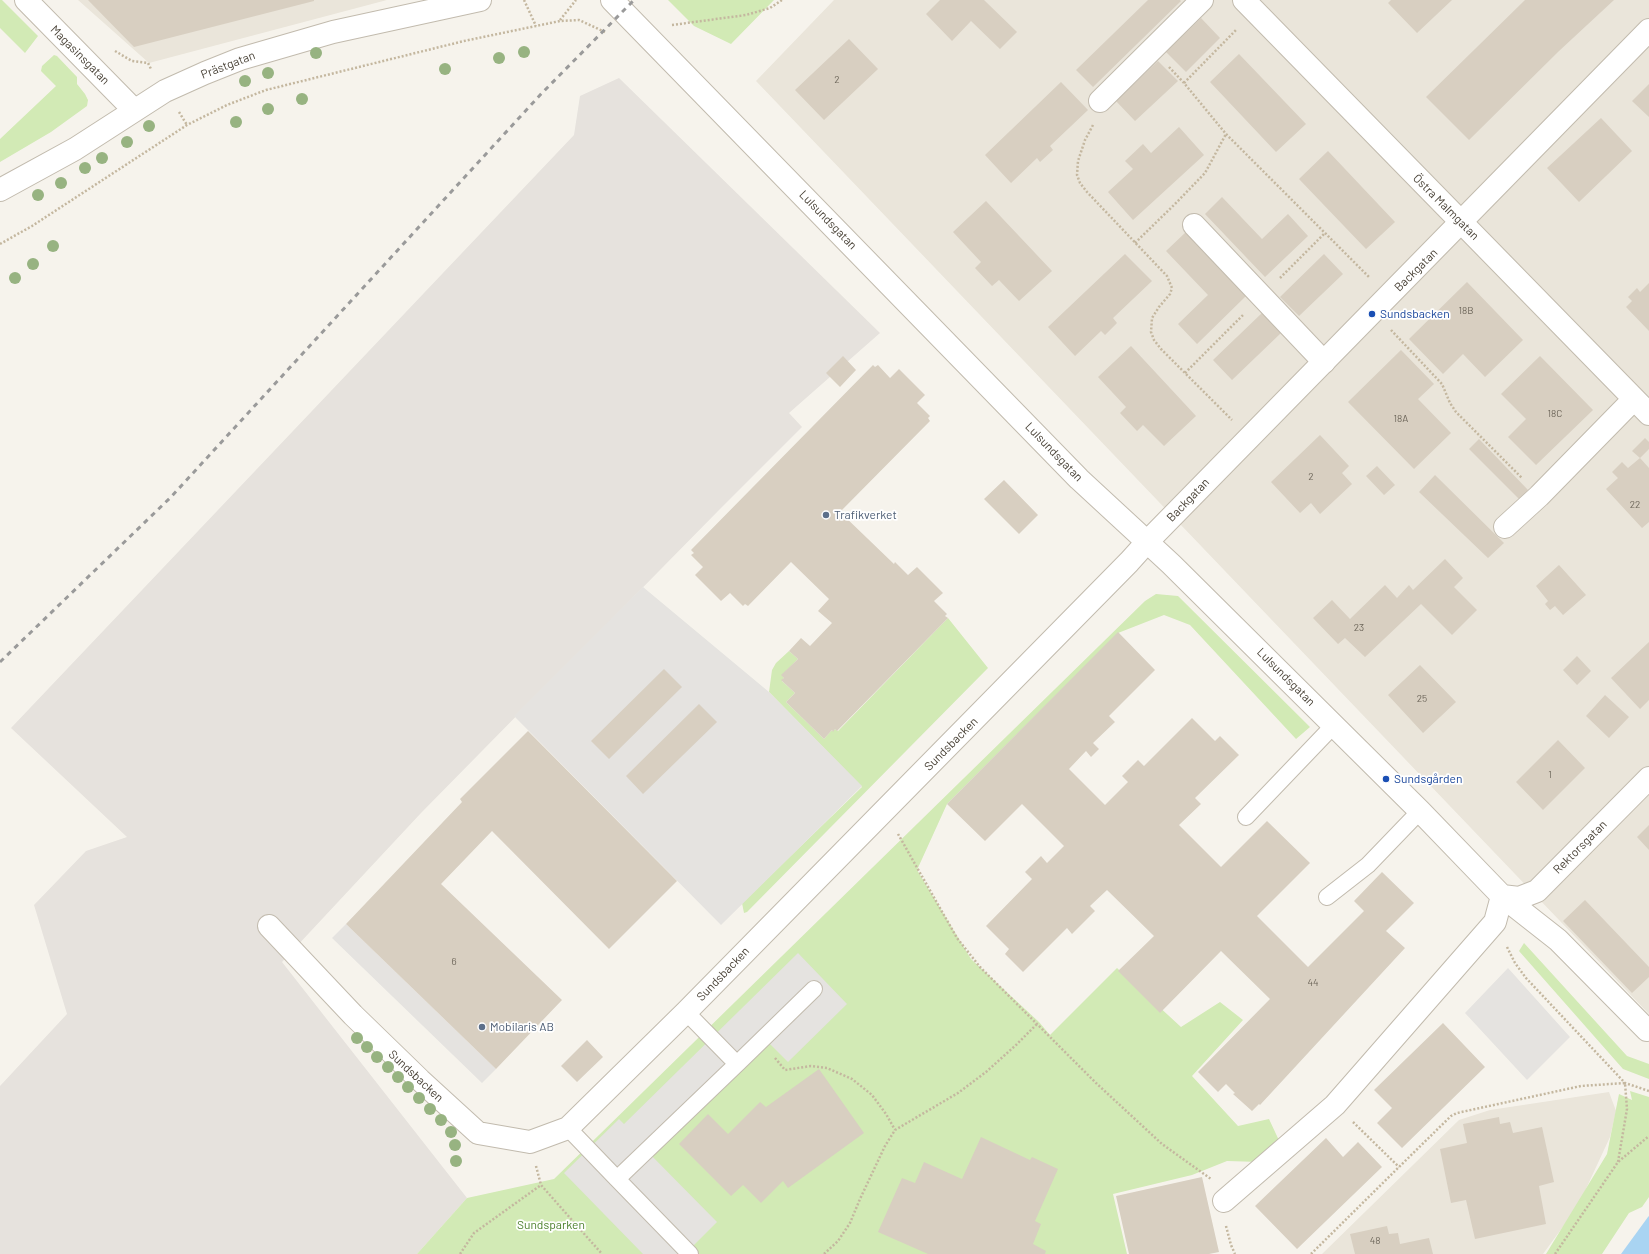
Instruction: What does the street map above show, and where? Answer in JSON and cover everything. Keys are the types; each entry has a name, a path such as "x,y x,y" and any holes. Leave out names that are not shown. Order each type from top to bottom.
{"street":[{"name":"Magasinsgatan","path":"26,0 134,110"},
{"name":"Prästgatan","path":"0,190 75,149 165,91 240,59 280,46 333,32 480,0"},
{"name":"Lulsundsgatan","path":"612,0 1079,479 1171,564 1420,811 1502,896 1558,940 1647,1030"},
{"path":"1100,101 1202,0"},
{"name":"Östra Malmgatan","path":"1244,0 1642,407"},
{"name":"Backgatan","path":"1147,542 1649,30"},
{"path":"1194,225 1324,362"},
{"path":"1505,527 1642,407"},
{"name":"Sundsbacken","path":"269,926 353,1015 420,1080 478,1133 530,1142 568,1128 686,1012 1147,542"},
{"name":"Rektorsgatan","path":"1502,896 1519,898 1537,891 1649,778"},
{"path":"1224,1201 1335,1105 1495,922 1502,896"}],"lane":[{"path":"1246,817 1334,725"},
{"path":"1327,897 1368,865 1420,811"},
{"path":"617,1179 814,989"},
{"path":"686,1012 737,1064"},
{"path":"568,1128 690,1254"}],"path":[{"path":"524,0 536,26"},
{"path":"560,21 576,0"},
{"path":"669,26 746,15 770,8 782,0"},
{"path":"0,244 44,218 187,125 227,105 266,90 456,42 560,21 579,20 608,34"},
{"path":"1184,83 1237,28"},
{"path":"113,50 125,59 148,63 187,125"},
{"path":"1152,50 1184,83 1226,134 1371,279"},
{"path":"1100,101 1092,128 1085,140 1078,160 1077,175 1080,183 1167,276 1172,288 1170,294 1152,318 1151,332 1154,340 1161,349 1236,425"},
{"path":"1135,243 1205,173 1226,134"},
{"path":"1387,326 1442,384 1450,403 1456,412 1539,496"},
{"path":"895,828 957,938 980,966 1096,1083 1162,1144 1212,1181 1224,1201 1225,1222 1235,1254"},
{"path":"1495,922 1515,963 1526,978 1625,1083 1627,1109 1618,1162"},
{"path":"824,1254 838,1241 850,1223 866,1186 895,1130 958,1093 986,1072 1037,1024"},
{"path":"760,1041 785,1070 811,1066 827,1068 852,1079 872,1096 886,1114 895,1130"},
{"path":"1311,1254 1399,1167 1452,1116 1457,1113 1581,1086 1625,1083 1649,1091"},
{"path":"1335,1105 1399,1167"},
{"path":"1555,1254 1618,1162 1649,1136"},
{"path":"460,1254 474,1233 541,1185 602,1254"}],"shaded area":[{"path":"78,0 387,0 149,63"},
{"path":"834,0 1649,0 1649,1014 756,81"},
{"path":"619,78 880,333 789,413 802,427 421,813 282,962 467,1198 417,1254 0,1254 0,1086 67,1014 34,905 86,851 127,837 11,728 574,135 580,96"},
{"path":"643,587 769,692 862,786 721,925 514,716"},
{"path":"346,924 496,1069 482,1083 332,938"},
{"path":"798,953 847,1004 788,1062 760,1034 644,1148 717,1222 685,1254 643,1254 564,1173 619,1119 624,1124"},
{"path":"1508,968 1570,1037 1527,1080 1465,1013"},
{"path":"1609,1092 1616,1111 1610,1137 1578,1206 1543,1254 1322,1254 1459,1120 1490,1110"}],"green space":[{"path":"0,0 2,0 38,36 25,53 0,28"},
{"path":"668,0 774,0 731,44 694,26"},
{"path":"54,55 57,56 77,77 77,84 88,100 87,106 51,132 0,162 0,139 56,86 41,71 42,66"},
{"name":"Sundsparken","path":"1156,594 1178,596 1310,727 1296,739 1190,625 1164,615 1118,633 947,804 917,870 971,959 1039,1022 1050,1035 1117,968 1181,1027 1220,1002 1243,1020 1192,1076 1238,1126 1269,1119 1283,1149 1260,1162 1227,1161 1192,1175 1113,1194 1127,1254 417,1254 467,1198 554,1179 1145,601"},
{"path":"948,618 988,668 747,912 744,913 742,903 862,787 769,692 772,670 776,663 789,651 798,659 782,675 784,678 782,681 795,693 786,702 824,739 832,730 833,731 835,729 838,731"},
{"path":"1524,943 1627,1056 1649,1064 1649,1079 1623,1069 1519,951"},
{"path":"1630,1091 1649,1097 1649,1197 1642,1207 1629,1213 1602,1254 1546,1254 1607,1154 1619,1094 1632,1100"}],"water":[{"path":"1649,1216 1649,1254 1621,1254 1648,1217"}],"building":[{"path":"88,0 314,0 314,1 134,47"},
{"path":"940,0 984,0 1017,32 1000,49 971,21 952,41 926,14"},
{"path":"1148,0 1181,1 1093,87 1076,70"},
{"path":"1391,0 1452,0 1417,33 1388,3"},
{"path":"1525,0 1614,0 1559,51 1469,140 1426,97"},
{"path":"1201,18 1220,38 1186,72 1166,52"},
{"path":"849,39 878,69 824,120 795,90"},
{"path":"1239,54 1306,124 1276,152 1210,82"},
{"path":"1158,61 1178,81 1135,121 1116,101"},
{"path":"1061,82 1088,110 1050,146 1053,150 1040,162 1037,158 1011,183 985,155"},
{"path":"1649,84 1649,117 1632,101"},
{"path":"1601,118 1632,151 1579,202 1547,168"},
{"path":"1179,127 1204,155 1133,220 1108,192 1133,169 1125,161 1143,144 1151,153"},
{"path":"1328,151 1395,222 1366,249 1299,179"},
{"path":"1222,197 1262,239 1288,214 1308,236 1265,277 1205,214"},
{"path":"986,201 1052,271 1019,301 999,280 992,286 975,268 981,262 953,232"},
{"path":"1186,232 1247,295 1197,344 1178,324 1208,295 1166,251"},
{"path":"1125,254 1152,281 1113,318 1117,323 1105,335 1101,331 1075,356 1048,327"},
{"path":"1324,254 1343,274 1299,316 1280,297"},
{"path":"1467,282 1523,340 1485,377 1463,354 1443,374 1409,339"},
{"path":"1649,283 1649,331 1626,307 1632,301 1628,297 1637,288 1640,292"},
{"path":"1262,313 1281,333 1232,380 1213,360"},
{"path":"1131,346 1196,416 1164,446 1143,425 1137,431 1120,413 1126,407 1098,377"},
{"path":"1401,350 1434,384 1418,399 1451,433 1414,469 1348,402"},
{"path":"843,356 856,370 840,387 826,373"},
{"path":"1540,356 1593,410 1536,465 1508,437 1526,419 1501,394"},
{"path":"873,365 875,367 878,365 890,378 899,369 925,395 917,403 930,416 928,418 930,421 840,512 894,564 895,562 908,575 917,567 943,593 934,601 947,614 945,616 948,618 837,731 835,729 833,732 832,730 824,739 786,702 795,693 781,680 784,678 781,675 798,659 789,651 801,638 810,646 832,623 818,611 829,599 791,562 748,606 745,604 743,606 730,593 721,601 695,575 703,567 691,555 694,553 691,550"},
{"path":"1320,435 1349,466 1342,473 1352,484 1320,514 1311,503 1300,513 1271,482"},
{"path":"1645,438 1649,442 1649,449 1640,458 1632,451"},
{"path":"1479,439 1528,490 1519,499 1469,449"},
{"path":"1640,458 1649,468 1649,522 1642,528 1606,489 1618,478 1612,472 1622,462 1628,468"},
{"path":"1377,466 1395,485 1384,495 1366,476"},
{"path":"1435,475 1504,543 1488,558 1419,492"},
{"path":"1004,480 1038,515 1019,534 984,499"},
{"path":"1445,559 1463,578 1454,587 1477,610 1452,635 1421,604 1365,657 1345,638 1338,644 1313,618 1332,600 1350,619 1385,585 1397,598 1409,585 1413,590"},
{"path":"1559,565 1586,595 1563,615 1555,606 1550,610 1545,604 1548,601 1536,586"},
{"path":"1118,632 1155,670 1109,716 1115,722 1093,743 1099,749 1091,757 1086,751 1069,769 1105,805 1128,782 1122,776 1138,760 1144,766 1192,718 1215,741 1220,736 1239,755 1195,798 1201,804 1179,825 1221,867 1267,821 1310,863 1257,916 1308,967 1364,911 1354,901 1382,872 1414,903 1386,931 1405,948 1260,1105 1259,1104 1252,1111 1233,1094 1235,1093 1226,1084 1218,1092 1198,1072 1270,999 1221,951 1160,1013 1118,971 1154,936 1107,890 1090,906 1095,911 1072,934 1067,928 1023,972 1005,954 1009,949 986,926 1032,879 1025,872 1041,856 1047,863 1064,846 1022,804 985,841 947,804"},
{"path":"1649,642 1649,700 1640,709 1611,678"},
{"path":"1577,656 1591,671 1577,685 1563,670"},
{"path":"1420,665 1456,702 1423,733 1388,695"},
{"path":"664,669 682,687 609,759 591,741"},
{"path":"1605,695 1629,717 1609,738 1586,716"},
{"path":"699,704 717,722 643,794 626,776"},
{"path":"528,731 677,881 609,949 492,831 441,884 562,1000 496,1069 346,924 462,802 460,799"},
{"path":"1558,740 1585,768 1543,810 1516,782"},
{"path":"1649,825 1649,850 1637,837"},
{"path":"1585,900 1649,967 1649,977 1632,993 1563,921"},
{"path":"1443,1023 1485,1067 1402,1148 1377,1123 1392,1108 1374,1090"},
{"path":"587,1040 603,1057 577,1082 561,1066"},
{"path":"819,1069 864,1133 788,1188 783,1181 761,1203 743,1185 731,1196 679,1144 708,1114 728,1134 760,1102 766,1107"},
{"path":"1499,1117 1500,1124 1510,1122 1513,1133 1542,1127 1554,1182 1539,1186 1546,1224 1475,1239 1466,1200 1451,1203 1440,1149 1467,1143 1463,1124"},
{"path":"981,1137 1030,1160 1032,1157 1058,1169 1035,1221 1041,1224 1033,1244 1046,1251 1045,1254 928,1254 878,1232 902,1178 915,1183 924,1162 962,1179"},
{"path":"1326,1138 1343,1157 1358,1142 1382,1167 1297,1249 1255,1206"},
{"path":"1202,1177 1219,1252 1209,1254 1129,1254 1116,1196"},
{"path":"1387,1226 1389,1234 1398,1233 1400,1244 1429,1238 1433,1254 1355,1254 1350,1234"}],"railway":[{"path":"0,662 171,497 541,94 634,0"}],"place":[{"name":"Sundsbacken","path":"1372,314"},
{"name":"Trafikverket","path":"826,515"},
{"name":"Sundsgården","path":"1386,779"},
{"name":"Mobilaris AB","path":"482,1027"}]}
